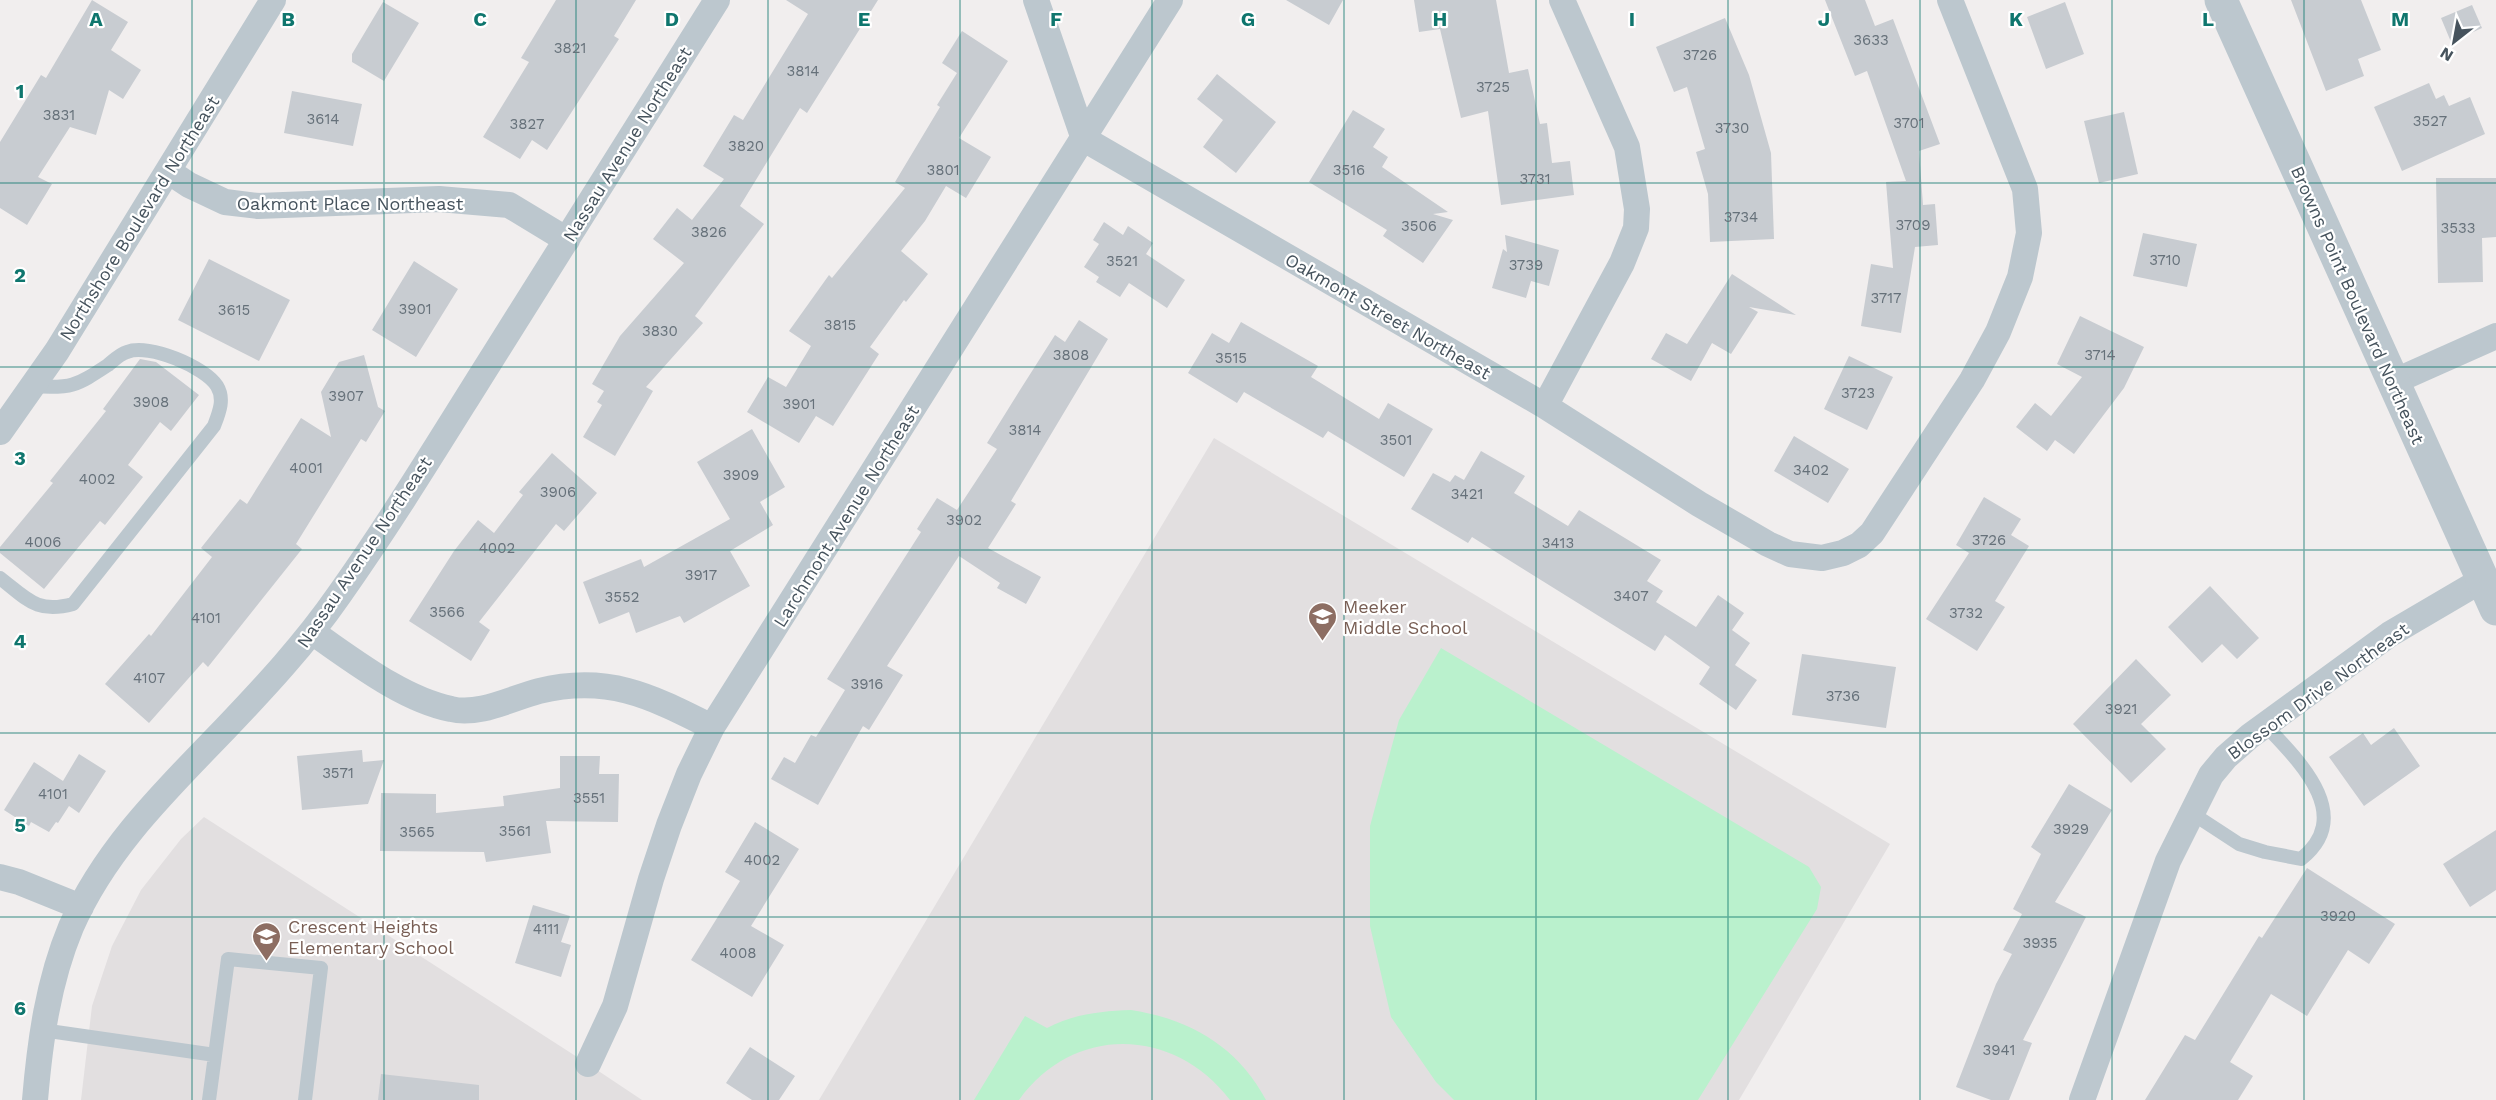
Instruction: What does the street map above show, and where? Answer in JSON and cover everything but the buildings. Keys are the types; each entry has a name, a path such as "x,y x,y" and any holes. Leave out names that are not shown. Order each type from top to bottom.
{"street":[{"name":"Northshore Boulevard Northeast","path":"0,432 57,351 273,0"},
{"name":"Nassau Avenue Northeast","path":"35,1100 42,1030 52,982 71,928 111,856 164,791 259,693 312,632 412,485 717,0"},
{"path":"1036,0 1084,140"},
{"name":"Larchmont Avenue Northeast","path":"588,1064 615,1006 651,879 669,825 689,774 712,727 1084,140 1170,0"},
{"path":"1545,406 1622,263 1636,228 1637,209 1627,147 1562,0"},
{"name":"Oakmont Street Northeast","path":"1084,140 1545,406 1699,504 1768,544 1790,554 1822,558 1851,549 1872,533 1972,380 1998,332 2020,277 2029,233 2025,189 1950,0"},
{"name":"Browns Point Boulevard Northeast","path":"2221,0 2489,595"},
{"name":"Oakmont Place Northeast","path":"168,171 189,185 225,202 258,206 439,199 509,205 567,240"},
{"path":"2392,382 2496,336"},
{"name":"Blossom Drive Northeast","path":"2082,1100 2153,900 2190,812 2218,766 2265,725 2390,634 2489,595"},
{"path":"312,632 366,669 399,688 431,704 452,710 482,708 539,691 587,683 610,686 657,699 712,727"},
{"path":"0,877 19,882 81,907"}],"lane":[{"path":"0,578 32,603 55,609 73,604 214,426 222,405 218,387 197,368 147,348 128,351 79,384 61,388 32,386"},
{"path":"2190,812 2239,844 2301,859 2313,850 2323,827 2321,795 2312,778 2293,754 2265,725"},
{"path":"209,1100 228,959 321,969 305,1100"},
{"path":"42,1030 215,1055"}],"shaded area":[{"name":"Meeker Middle School","path":"1214,438 1890,844 1739,1100 819,1100"},
{"name":"Crescent Heights Elementary School","path":"204,817 642,1100 81,1100 92,1006 112,946 141,890 181,839"}],"green space":[{"path":"1441,648 1809,867 1821,887 1817,909 1698,1100 1454,1100 1436,1082 1391,1017 1370,926 1370,826 1399,720"},
{"path":"1131,1010 1173,1020 1210,1038 1241,1065 1255,1081 1266,1100 1230,1100 1207,1076 1181,1059 1153,1048 1124,1044 1095,1047 1067,1058 1042,1075 1019,1100 974,1100 1025,1016 1047,1028 1067,1019 1088,1014"}],"place":[{"name":"Meeker Middle School","path":"1322,642"},
{"name":"Crescent Heights Elementary School","path":"267,962"}]}
